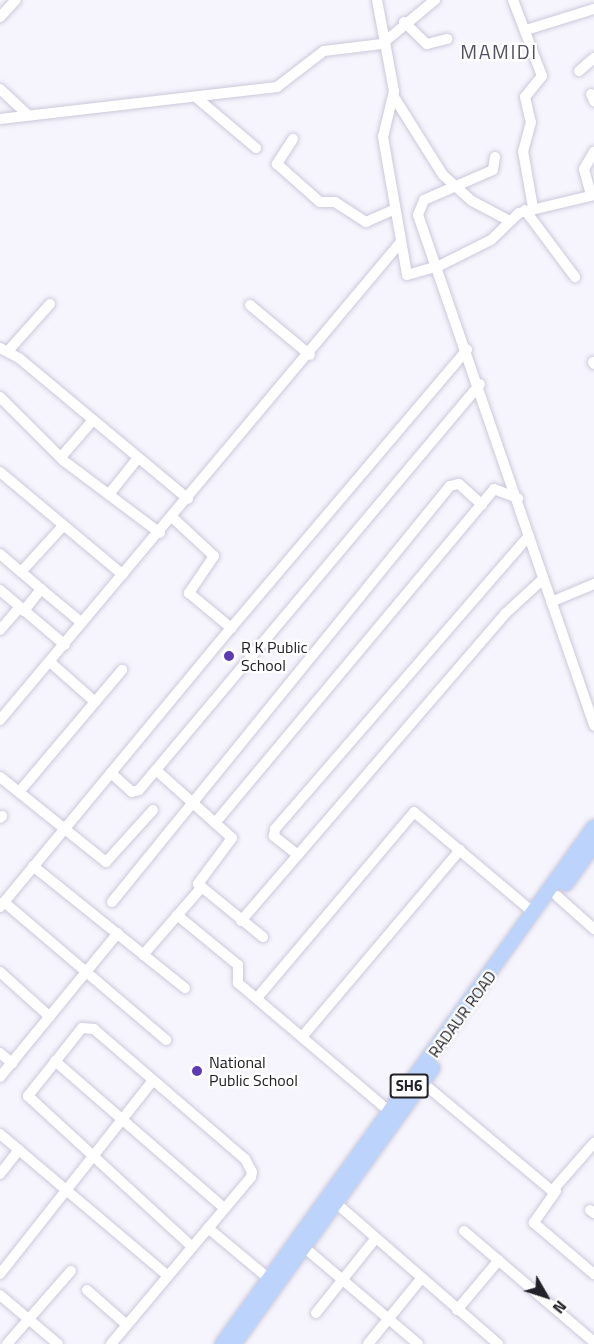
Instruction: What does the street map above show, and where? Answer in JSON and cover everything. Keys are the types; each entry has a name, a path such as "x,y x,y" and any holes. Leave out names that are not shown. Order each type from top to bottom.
{"main road":[{"name":"RADAUR ROAD","path":"234,1344 305,1248 394,1115 594,828"},
{"name":"RADAUR ROAD","path":"222,1344 268,1278 394,1115 423,1083 594,844"}],"street":[{"path":"0,17 16,0"},
{"path":"377,0 382,44 393,97 415,136 456,188 510,221"},
{"path":"0,119 198,99 277,87 324,51 382,44 404,22 435,0"},
{"path":"513,0 542,76 525,97 531,122 523,151 529,209 575,278"},
{"path":"526,30 594,9"},
{"path":"404,22 427,44 447,39"},
{"path":"579,71 594,58"},
{"path":"0,89 27,115"},
{"path":"393,97 382,126 406,275 439,266 491,240 510,221 529,209 593,195 584,169 594,152"},
{"path":"198,99 256,148"},
{"path":"292,139 277,164 320,202 335,202 366,222 395,209"},
{"path":"495,157 493,170 418,207 594,725"},
{"path":"0,720 310,355 400,243"},
{"path":"50,304 4,349 188,500"},
{"path":"249,305 310,355"},
{"path":"166,1040 2,904 231,628 467,350"},
{"path":"111,773 136,793 480,384"},
{"path":"0,397 61,458 160,533"},
{"path":"61,458 93,420"},
{"path":"110,493 138,458"},
{"path":"0,472 123,575"},
{"path":"112,902 450,486 459,484 482,505"},
{"path":"216,824 482,505 498,488 518,498"},
{"path":"173,518 214,556 189,593 231,628"},
{"path":"21,572 63,526"},
{"path":"298,855 274,836 275,829 530,536"},
{"path":"0,554 82,623"},
{"path":"242,921 506,613 543,579"},
{"path":"551,602 594,584"},
{"path":"0,630 41,589"},
{"path":"0,590 65,645"},
{"path":"50,662 95,702"},
{"path":"19,792 122,670"},
{"path":"156,770 232,840 200,878 202,887 263,938"},
{"path":"0,777 64,829 109,861 153,810"},
{"path":"257,998 414,812 534,913"},
{"path":"302,1037 460,850"},
{"path":"33,866 185,988"},
{"path":"143,955 202,887"},
{"path":"557,896 594,929"},
{"path":"177,915 238,965 237,981 394,1115"},
{"path":"0,1077 118,933"},
{"path":"0,972 50,1017"},
{"path":"111,1344 250,1177 251,1167 91,1028 82,1028 28,1096 192,1246"},
{"path":"0,1053 12,1063"},
{"path":"55,1061 224,1208"},
{"path":"0,1274 65,1189 152,1083"},
{"path":"423,1083 556,1191"},
{"path":"0,1134 168,1276"},
{"path":"594,1143 534,1223 594,1274"},
{"path":"0,1174 19,1150"},
{"path":"336,1203 420,1280 498,1344"},
{"path":"208,1228 268,1278"},
{"path":"464,1231 594,1342"},
{"path":"316,1313 375,1239"},
{"path":"305,1248 418,1344"},
{"path":"457,1310 499,1260"},
{"path":"7,1344 71,1271"},
{"path":"368,1344 420,1280"},
{"path":"87,1290 127,1325"},
{"path":"0,1295 58,1344"}],"place":[{"name":"R K Public School","path":"229,656"},
{"name":"National Public School","path":"197,1071"}],"district":[{"name":"MAMIDI","path":"499,51"}]}
